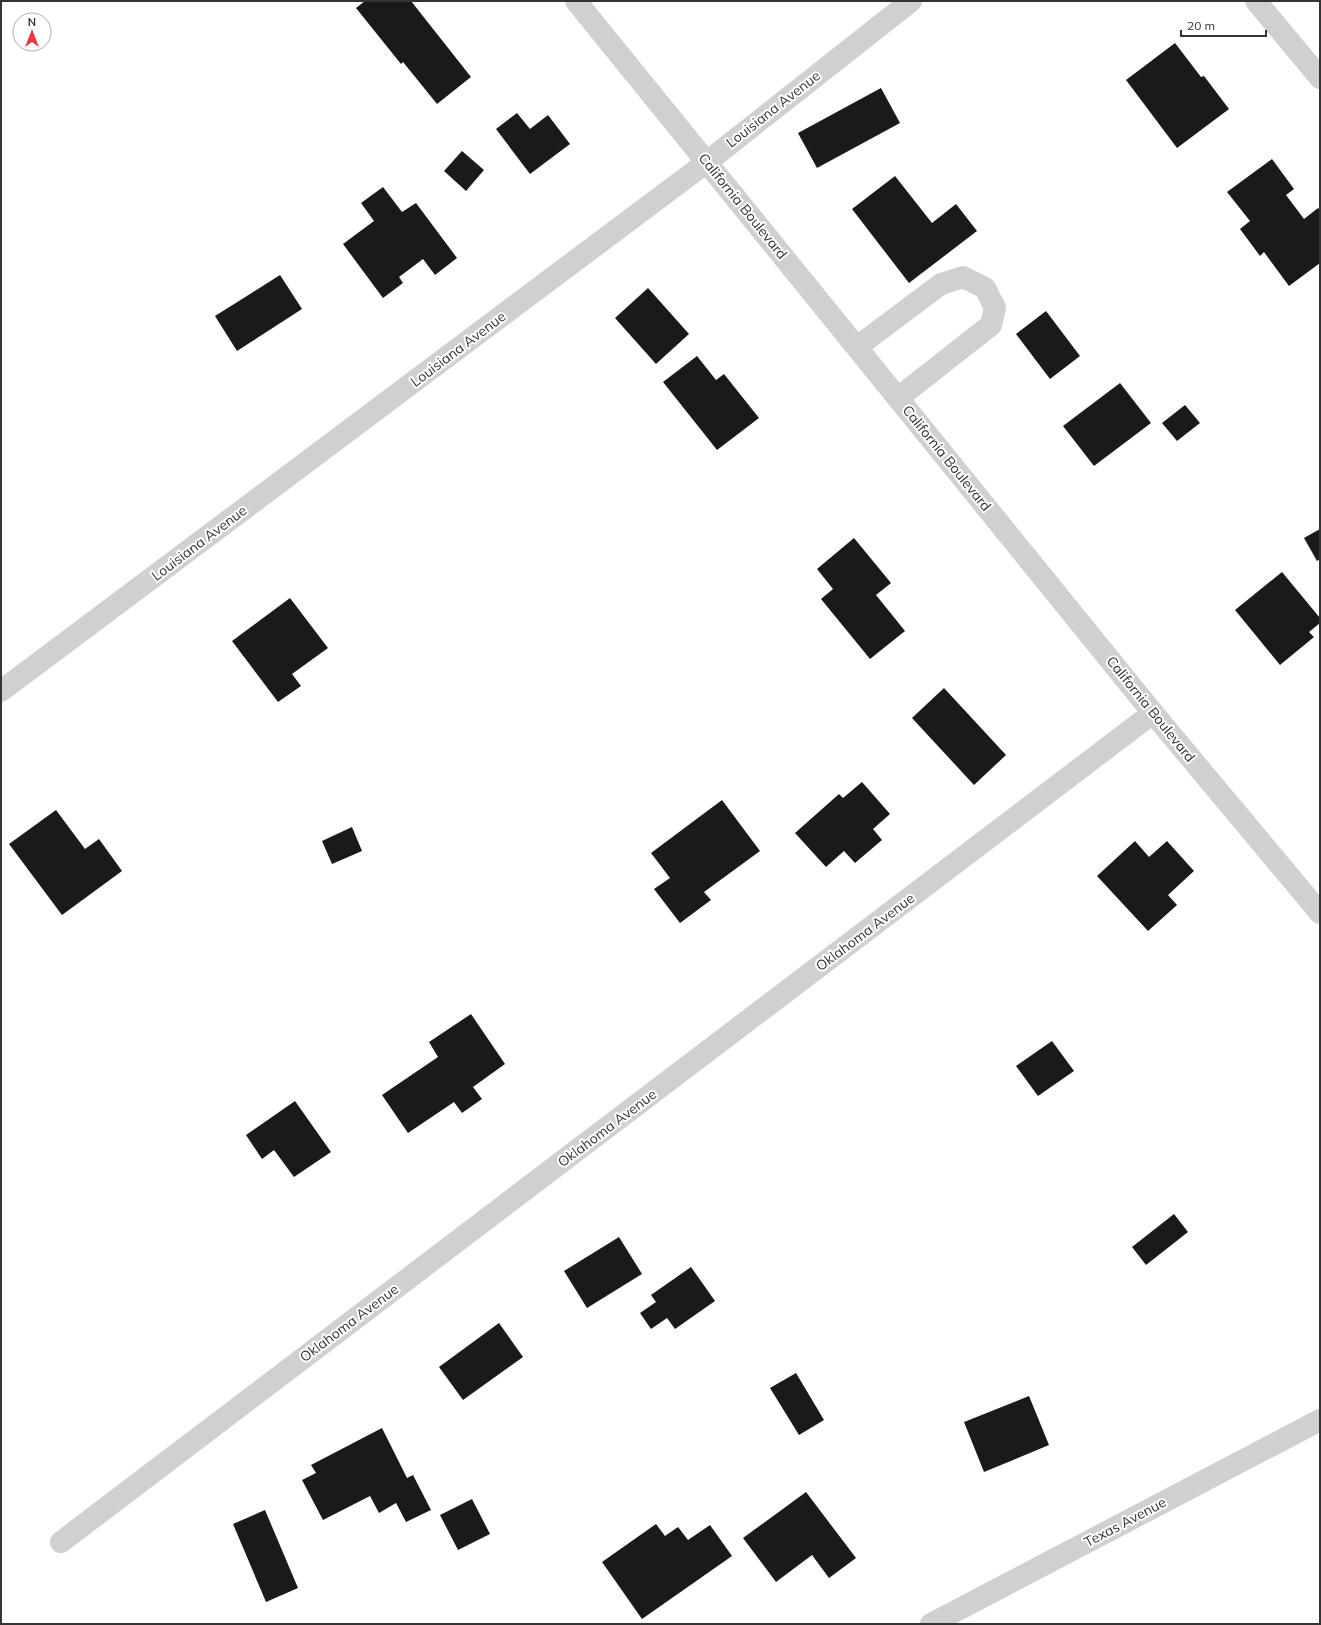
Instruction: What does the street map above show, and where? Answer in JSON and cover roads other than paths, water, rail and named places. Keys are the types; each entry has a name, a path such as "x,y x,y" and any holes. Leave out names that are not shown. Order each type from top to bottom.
{"street":[{"name":"California Boulevard","path":"576,1 1154,713 1320,913"},
{"name":"Louisiana Avenue","path":"1,691 707,162 911,1"},
{"path":"1256,1 1320,78"},
{"path":"857,346 941,284 963,277 985,288 996,308 991,325 898,398"},
{"name":"Oklahoma Avenue","path":"61,1542 1154,713"},
{"name":"Texas Avenue","path":"931,1624 1320,1420"}]}
